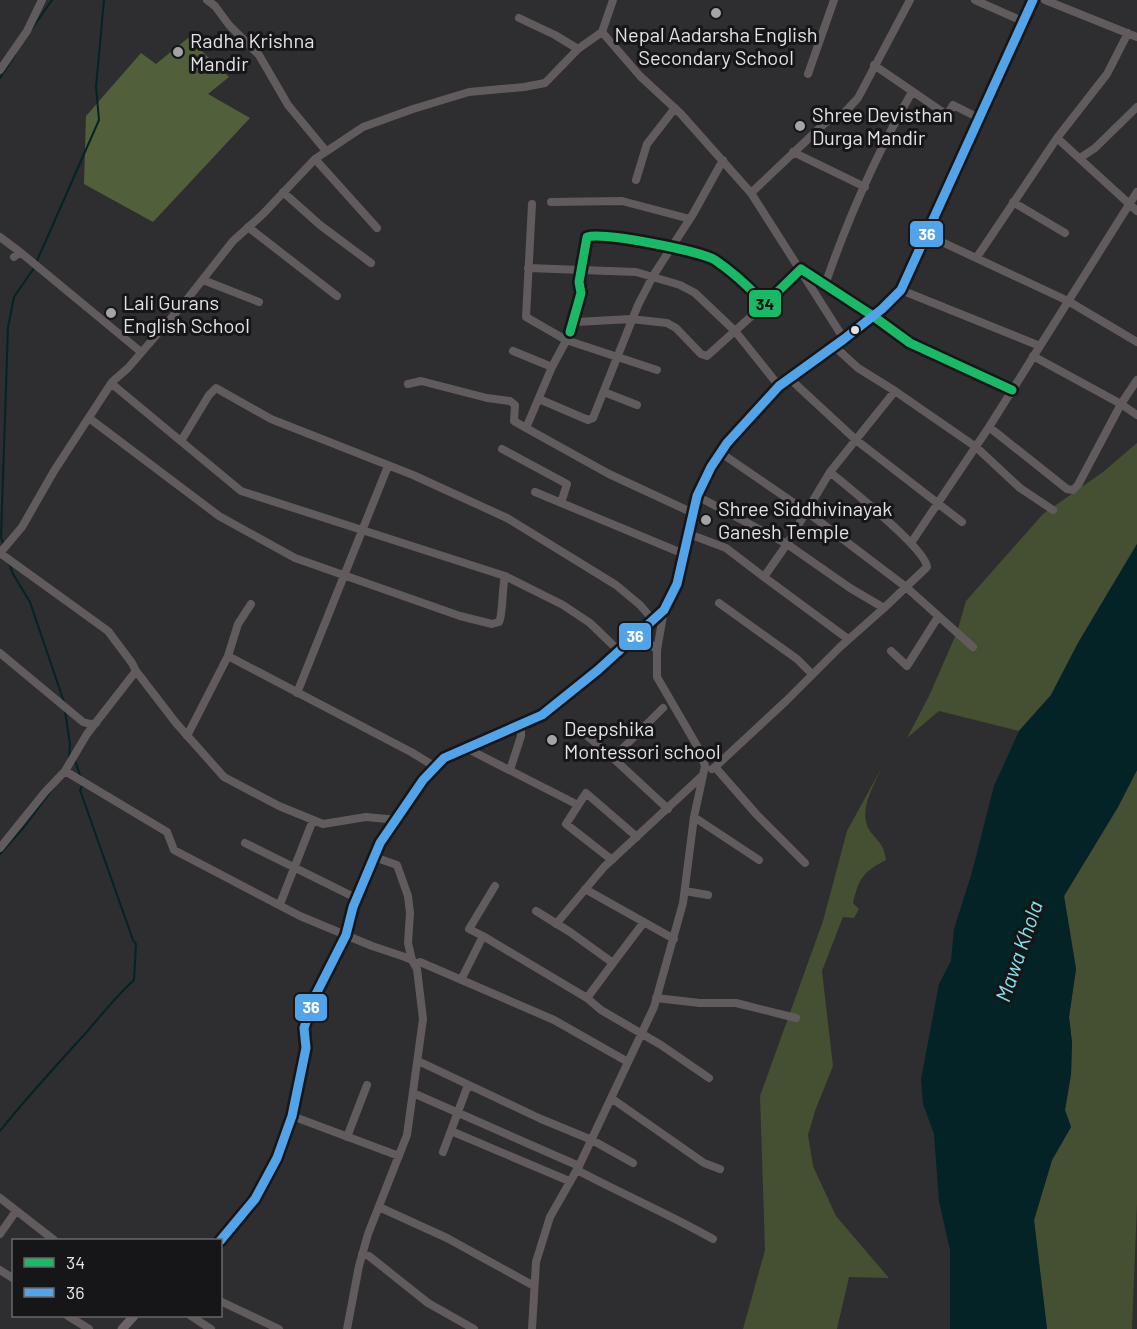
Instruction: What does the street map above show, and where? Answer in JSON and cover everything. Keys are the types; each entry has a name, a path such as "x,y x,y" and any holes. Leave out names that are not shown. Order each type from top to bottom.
{"main road":[{"path":"222,1239 252,1204 269,1176 292,1116 306,1048 304,1028 309,1012 346,935 357,898 381,843 434,766 464,747 542,715 619,651 664,609 677,584 697,496 727,443 779,386 844,339 901,290 1030,1"},
{"path":"122,1329 133,1317"}],"street":[{"path":"0,70 27,31 42,0"},
{"path":"207,0 259,55 288,105 327,151"},
{"path":"398,820 366,817 323,824 279,806 224,777 187,736 135,671 132,663 108,631 0,553 22,527 54,471 112,384 128,368 233,241 263,214 315,159 363,127 468,92 545,83 578,49 602,32 613,0"},
{"path":"808,74 834,0"},
{"path":"751,193 825,123 845,112 858,98 910,0"},
{"path":"975,0 1022,21"},
{"path":"1045,0 1137,37"},
{"path":"519,18 578,49"},
{"path":"602,32 640,76 675,108 751,193 844,339"},
{"path":"977,257 1057,138 1107,74 1128,33"},
{"path":"874,65 947,115 953,105 979,118"},
{"path":"825,285 841,238 912,92"},
{"path":"1080,158 1095,148 1137,107"},
{"path":"636,180 647,144 675,108"},
{"path":"1057,138 1137,211"},
{"path":"793,152 865,187"},
{"path":"315,159 377,228"},
{"path":"539,399 591,420 593,418 618,358 631,319 653,276 690,219 723,160"},
{"path":"283,192 320,225 371,263"},
{"path":"911,543 989,428 1137,192"},
{"path":"550,202 622,201 690,219"},
{"path":"1012,202 1065,233"},
{"path":"532,204 526,316 566,340 657,369"},
{"path":"248,227 337,296"},
{"path":"927,235 1068,301 1137,342"},
{"path":"570,332 581,293 580,270 587,237 590,236 633,239 713,259 765,303"},
{"path":"0,237 17,254 141,352"},
{"path":"528,268 636,272 680,285 695,293 735,331 779,386"},
{"path":"801,269 910,343 1012,390"},
{"path":"526,428 552,367 576,322 631,319 667,323 676,328 704,356 707,356 801,269"},
{"path":"202,280 259,302"},
{"path":"901,290 1040,346"},
{"path":"834,346 858,368 976,447 1020,488 1053,510"},
{"path":"513,351 552,367"},
{"path":"1033,356 1137,415"},
{"path":"789,378 855,440 962,522"},
{"path":"989,428 1067,489 1073,490 1078,485 1121,404 1137,380"},
{"path":"408,384 421,381 487,398 510,401 515,405 514,421 609,474 693,513"},
{"path":"112,384 241,491 505,576 563,605 590,622 619,651"},
{"path":"181,441 209,395 216,388 272,419 413,475 507,518 616,585 640,605 653,620"},
{"path":"764,577 787,544 830,472 895,391"},
{"path":"604,392 637,405"},
{"path":"89,418 219,516 295,558 460,616 492,624 499,622 501,618 505,576"},
{"path":"502,449 567,484 561,504"},
{"path":"721,453 807,512 906,587 973,647"},
{"path":"297,693 388,466"},
{"path":"556,924 612,860 786,701 927,565 911,543 830,472"},
{"path":"535,492 684,554"},
{"path":"697,496 787,544 850,588 884,608"},
{"path":"689,534 726,548 848,639"},
{"path":"719,603 796,659 812,674"},
{"path":"187,736 228,656 238,624 251,604"},
{"path":"532,1329 536,1262 550,1217 592,1140 656,999 674,939 685,891 694,817 705,766 700,751 657,677 657,650 664,609"},
{"path":"891,651 907,666 938,617"},
{"path":"638,634 657,650"},
{"path":"0,654 85,723 96,723"},
{"path":"228,656 434,766"},
{"path":"0,848 65,771 88,733 135,671"},
{"path":"613,758 663,708"},
{"path":"85,723 88,733"},
{"path":"510,770 521,736 521,724"},
{"path":"585,735 668,809"},
{"path":"464,747 578,805"},
{"path":"715,767 757,815 805,863"},
{"path":"65,771 167,832 174,850 300,916 413,962 420,962 554,1020 628,1062"},
{"path":"612,860 566,824 586,793 637,837"},
{"path":"694,817 759,860"},
{"path":"280,904 313,820"},
{"path":"245,843 357,898"},
{"path":"347,1329 362,1254 407,1135 423,1019 417,969 408,943 410,913 402,876 397,865 374,857"},
{"path":"495,886 469,929 587,998 601,1010 661,1045 709,1078"},
{"path":"585,889 674,939"},
{"path":"685,891 708,896"},
{"path":"536,912 613,963"},
{"path":"587,998 644,922"},
{"path":"461,980 483,936"},
{"path":"656,999 700,1004 736,1002 796,1018"},
{"path":"418,1061 592,1140 633,1163"},
{"path":"347,1137 367,1085"},
{"path":"443,1152 468,1085"},
{"path":"413,1093 578,1168 624,1196 713,1239"},
{"path":"611,1098 704,1163 720,1169"},
{"path":"292,1116 399,1156"},
{"path":"451,1131 569,1181"},
{"path":"0,1198 53,1239"},
{"path":"379,1207 447,1238 534,1286"},
{"path":"0,1234 16,1211"},
{"path":"362,1254 369,1256 428,1303 474,1329"},
{"path":"222,1302 279,1329"},
{"path":"70,1317 89,1329"},
{"path":"193,1317 211,1329"}],"green space":[{"path":"188,38 229,77 208,94 250,118 153,222 84,184 86,116 141,53 156,64"},
{"path":"1137,443 1137,544 1078,643 1051,695 1019,731 939,711 907,738 929,696 957,632 966,601 1043,514 1103,472"},
{"path":"882,767 871,790 865,816 866,824 882,847 886,860 867,872 857,887 853,903 859,909 854,918 843,917 822,971 833,1066 808,1135 813,1166 836,1216 889,1278 849,1277 837,1329 743,1329 765,1250 760,1096 823,921 847,831"},
{"path":"1137,770 1137,1204 1132,1329 1047,1329 1034,1220 1052,1160 1071,1127 1065,1110 1071,1074 1072,1043 1069,1017 1076,969 1064,896 1118,807"}],"water":[{"name":"Mawa Khola","path":"1137,544 1137,770 1118,807 1064,896 1076,969 1069,1017 1072,1043 1071,1074 1065,1110 1071,1127 1052,1160 1034,1220 1047,1329 950,1329 950,1250 939,1201 934,1134 923,1104 921,1080 939,984 951,961 954,929 972,872 994,786 1019,731 1051,695 1078,643"}],"waterway":[{"path":"31,30 52,0"},
{"path":"36,263 99,120 96,87 104,0"},
{"path":"0,78 15,55"},
{"path":"4,546 1,537 8,327 14,297 34,268"},
{"path":"9,563 30,602 64,702"},
{"path":"65,711 70,744 69,759"},
{"path":"74,758 81,778"},
{"path":"0,1131 134,980 136,944 80,790 83,784"},
{"path":"0,854 54,787"}],"transit line":[{"name":"36","path":"222,1239 255,1199 277,1158 292,1116 306,1048 304,1028 314,998 346,935 353,907 380,843 423,780 444,758 542,715 598,670 664,610 677,584 697,496 711,467 727,443 779,386 844,339 882,309 901,290 1033,0"},
{"name":"34","path":"570,332 581,293 579,282 587,237 612,237 672,247 706,256 728,270 765,304 801,269 910,343 1012,390"}],"place":[{"name":"Nepal Aadarsha English Secondary School","path":"716,13"},
{"name":"Radha Krishna Mandir","path":"178,52"},
{"name":"Shree Devisthan Durga Mandir","path":"800,126"},
{"name":"Lali Gurans English School","path":"111,313"},
{"name":"Shree Siddhivinayak Ganesh Temple","path":"706,520"},
{"name":"Deepshika Montessori school","path":"552,740"}]}
